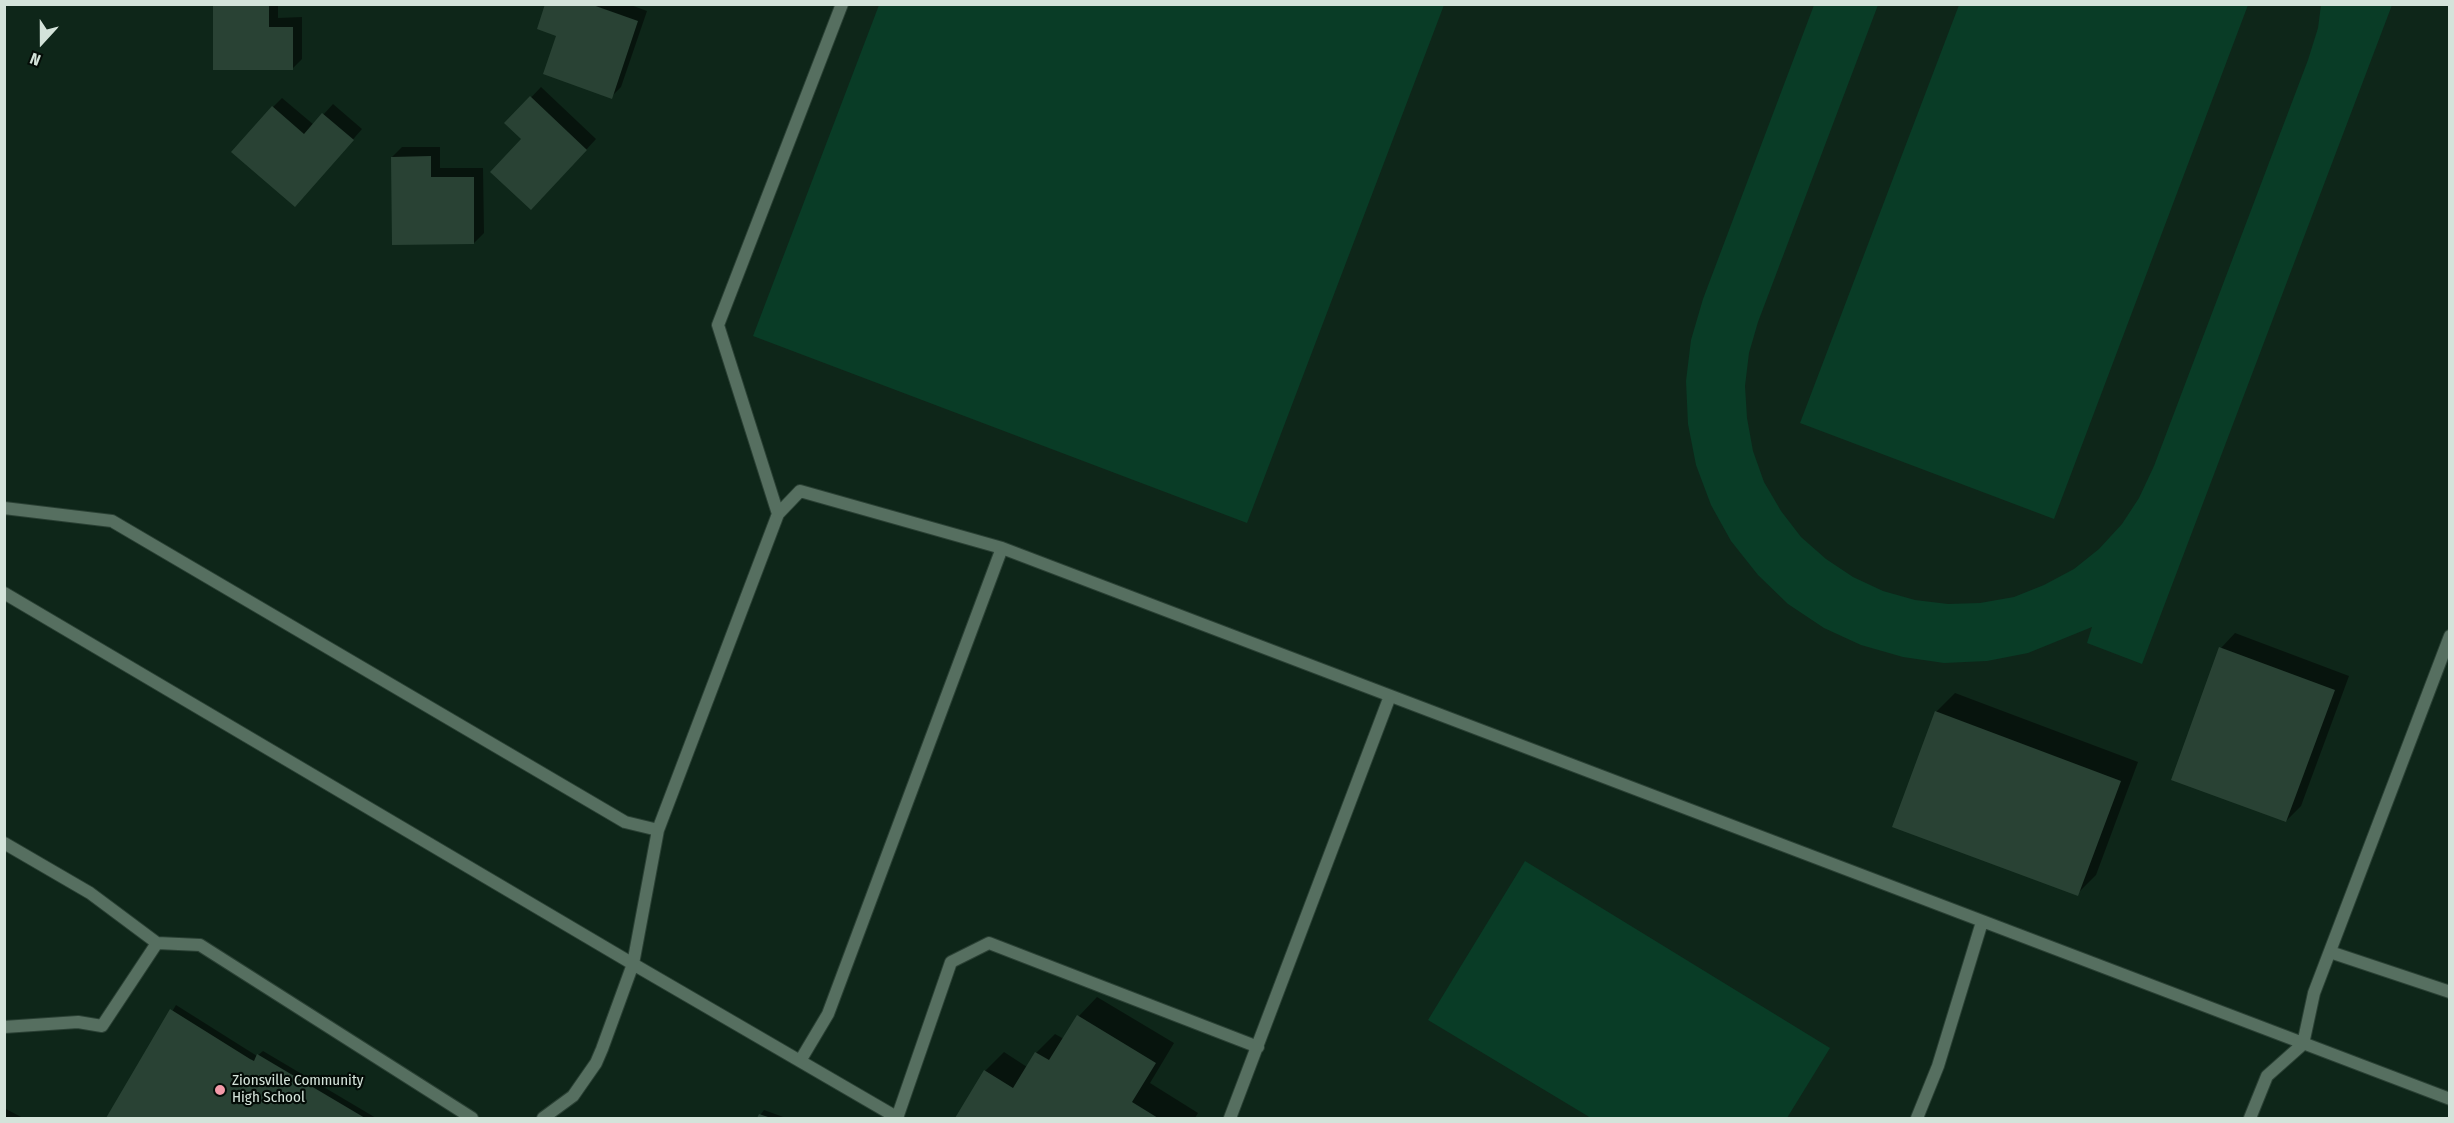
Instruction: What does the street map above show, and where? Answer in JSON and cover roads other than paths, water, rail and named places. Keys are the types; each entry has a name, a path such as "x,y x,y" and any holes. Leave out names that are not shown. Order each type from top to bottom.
{"lane":[{"path":"778,514 718,325 842,4"},
{"path":"543,1119 573,1096 596,1063 633,964 658,831 778,514 800,491 1002,548 2450,1100"},
{"path":"4,508 112,521 625,822 658,831"},
{"path":"800,1061 828,1014 1002,548"},
{"path":"4,593 898,1118 951,962 989,943 1258,1047"},
{"path":"2250,1119 2267,1076 2303,1044 2314,993 2450,636"},
{"path":"1230,1119 1390,696"},
{"path":"4,843 90,893 157,943 200,945 472,1119"},
{"path":"1917,1119 1938,1066 1982,922"},
{"path":"4,1027 78,1022 102,1026 157,943"},
{"path":"2330,952 2450,992"}],"place":[{"name":"Zionsville Community High School","path":"220,1090"}]}
